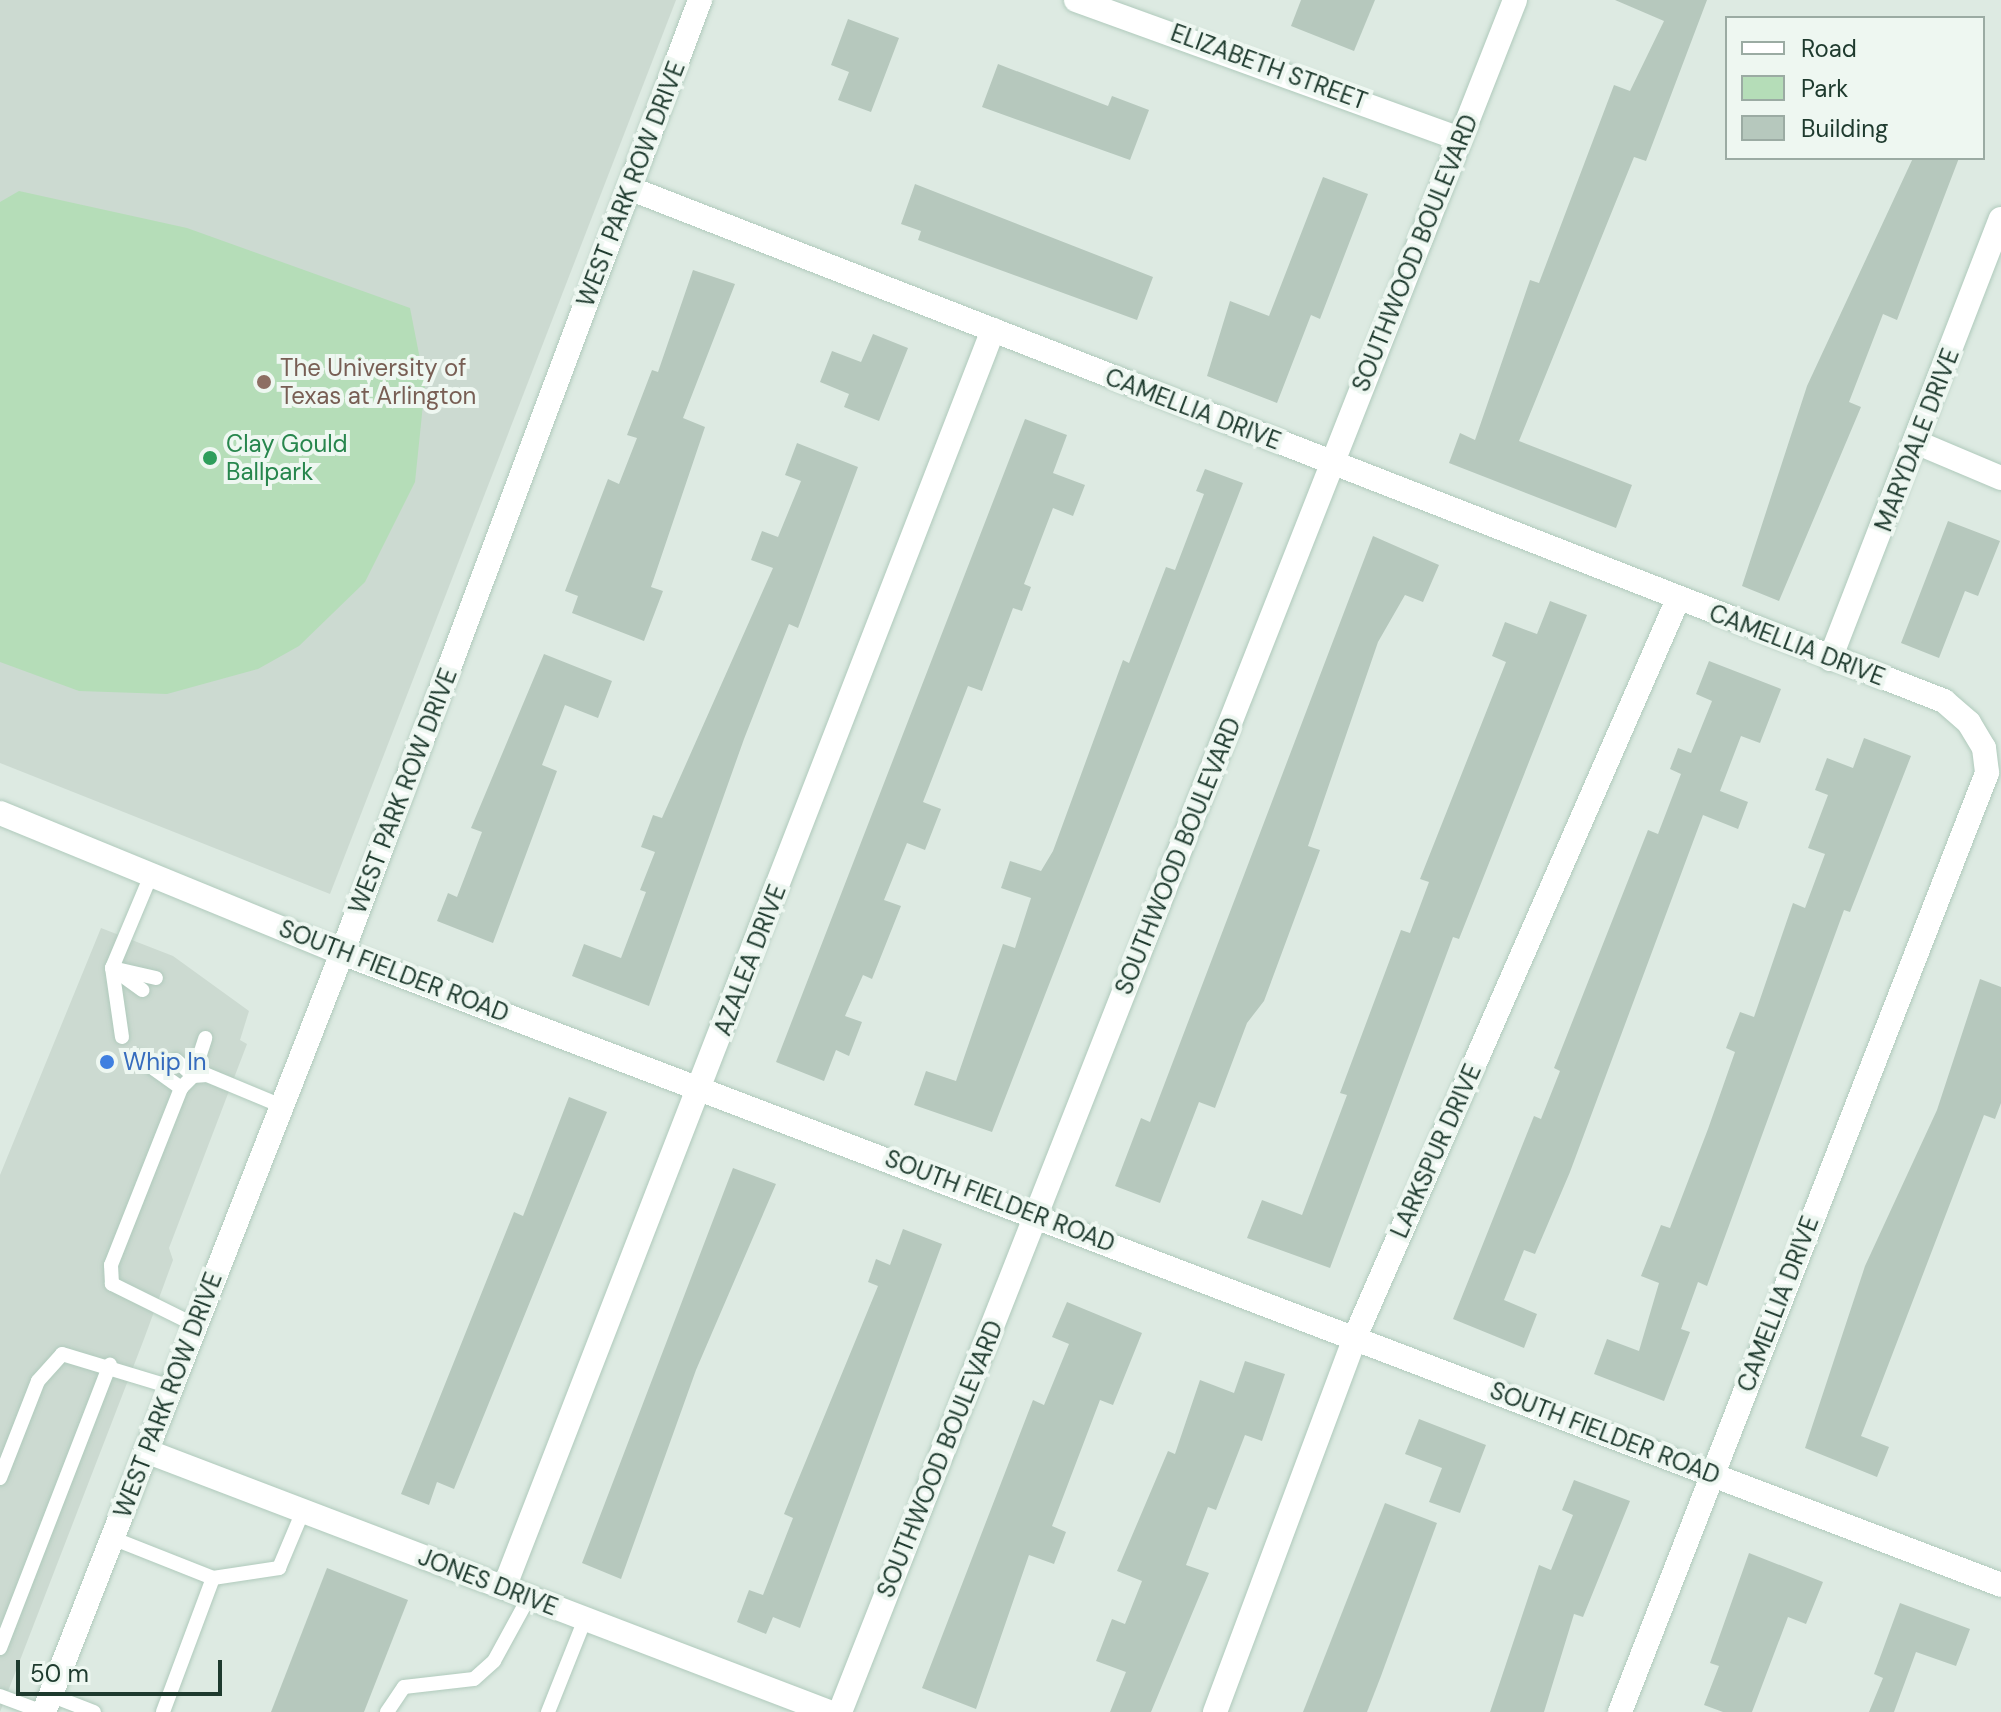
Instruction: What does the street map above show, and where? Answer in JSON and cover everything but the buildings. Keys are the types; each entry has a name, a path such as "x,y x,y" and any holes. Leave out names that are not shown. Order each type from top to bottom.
{"street":[{"name":"WEST PARK ROW DRIVE","path":"46,1706 342,953 700,0"},
{"name":"ELIZABETH STREET","path":"1076,0 1460,139"},
{"name":"SOUTHWOOD BOULEVARD","path":"840,1712 1515,0"},
{"name":"CAMELLIA DRIVE","path":"629,188 1944,701 1984,748 1987,773 1620,1712"},
{"name":"MARYDALE DRIVE","path":"1830,659 1918,443 2001,219"},
{"name":"AZALEA DRIVE","path":"504,1588 993,330"},
{"path":"1918,443 2001,478"},
{"name":"LARKSPUR DRIVE","path":"1215,1712 1355,1337 1678,599"},
{"name":"SOUTH FIELDER ROAD","path":"0,813 342,953 701,1086 2001,1585"},
{"name":"JONES DRIVE","path":"146,1451 829,1712"}],"lane":[{"path":"122,1037 112,968 151,875"},
{"path":"112,968 156,978"},
{"path":"112,968 142,990"},
{"path":"112,968 127,1002"},
{"path":"195,1325 112,1284 111,1265 181,1088 193,1076 205,1038"},
{"path":"189,1049 193,1076"},
{"path":"139,1058 181,1088"},
{"path":"176,1060 193,1076 282,1106"},
{"path":"0,1478 50,1363 74,1353 171,1387"},
{"path":"0,1648 110,1365"},
{"path":"112,1538 213,1578 279,1568 303,1511"},
{"path":"163,1712 213,1578"},
{"path":"387,1712 404,1687 474,1679 494,1661 529,1597"},
{"path":"548,1712 585,1619"},
{"path":"0,1696 94,1712"}],"shaded area":[{"name":"The University of Texas at Arlington","path":"0,0 676,0 330,894 0,763"},
{"path":"101,928 173,956 249,1011 240,1040 247,1044 169,1248 173,1260 144,1339 0,1712 0,1175"}],"green space":[{"name":"Clay Gould Ballpark","path":"19,191 187,228 410,308 425,385 415,482 365,582 299,646 258,669 167,694 79,691 0,662 0,202"}],"place":[{"name":"The University of Texas at Arlington","path":"264,382"},
{"name":"Clay Gould Ballpark","path":"210,458"},
{"name":"Whip In","path":"107,1062"}]}
